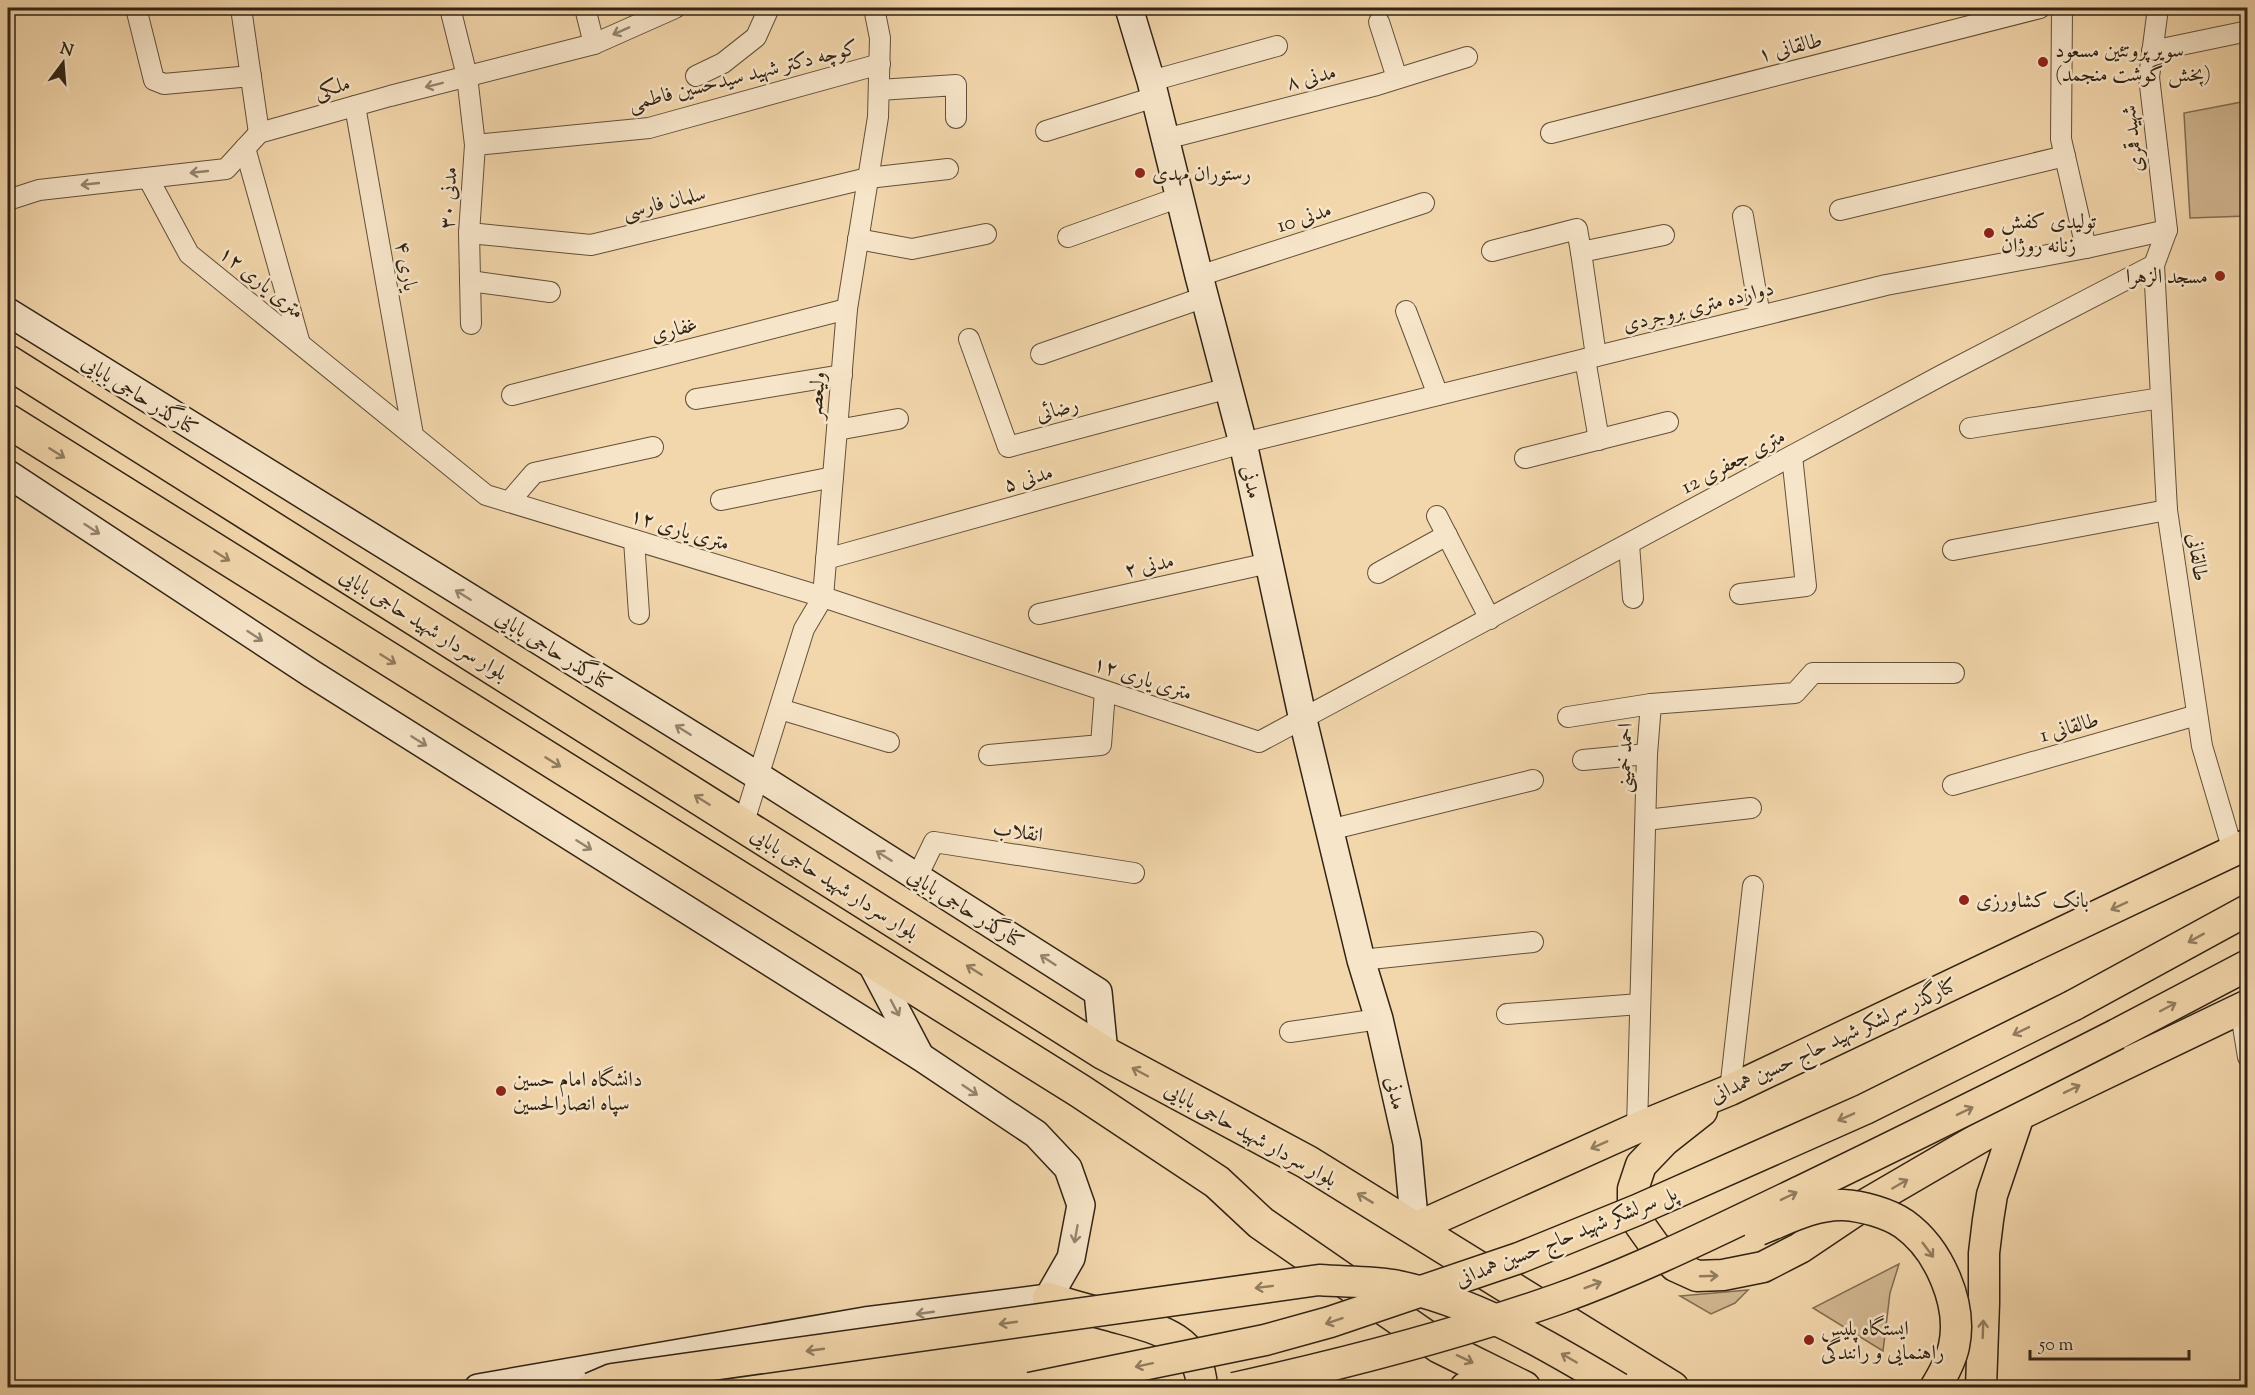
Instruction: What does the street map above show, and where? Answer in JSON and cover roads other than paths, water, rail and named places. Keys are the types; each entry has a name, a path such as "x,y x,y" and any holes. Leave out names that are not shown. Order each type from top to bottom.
{"highway":[{"name":"بلوار سردار شهید حاجی بابایی","path":"8,362 1104,1053 1306,1162 1672,1388"},
{"path":"12,427 1080,1092 1217,1182 1261,1223 1439,1346 1514,1385"},
{"path":"807,920 833,882"}],"main road":[{"name":"مدنی","path":"1129,8 1153,89 1243,443 1303,720 1361,960 1379,1019 1407,1143 1415,1228"},
{"name":"کنارگذر حاجی بابایی","path":"8,312 758,776 1098,992 1104,1053"},
{"path":"8,474 312,674 921,1057 1036,1134 1068,1168 1081,1205 1071,1258 1048,1298"},
{"name":"کنارگذر سرلشکر شهید حاج حسین همدانی","path":"1415,1228 1637,1128 1730,1090 2163,885 2243,852"},
{"name":"پل سرلشکر شهید حاج حسین همدانی","path":"1030,1388 1264,1341 1330,1322 1519,1258 1637,1210 1865,1109 2074,1005 2247,910"},
{"path":"869,959 921,1057"},
{"path":"1234,1388 1323,1368 1557,1299 1618,1275 1955,1116 2247,965"},
{"path":"1730,1090 1657,1149 1641,1165 1634,1189 1633,1203 1640,1225 1655,1246 1676,1266 1697,1276 1723,1275 1763,1267 1800,1248 1861,1207 2019,1115 2244,1007"},
{"path":"1981,1388 1984,1253 1988,1220 1992,1195 2019,1115"},
{"path":"1681,1247 1739,1238 1814,1209 1842,1205 1880,1213 1904,1224 1926,1247 1942,1270 1953,1297 1956,1320 1954,1347 1944,1374 1935,1388"},
{"path":"591,1388 612,1379 1319,1280 1392,1285 1466,1306 1548,1346 1619,1388"},
{"path":"478,1388 865,1321 1048,1298 1161,1330 1178,1340 1191,1353 1198,1365 1202,1388"},
{"path":"1465,1388 1514,1385"}],"street":[{"path":"136,8 154,80 164,84 251,76"},
{"path":"8,200 39,190 226,169 259,133 241,8"},
{"name":"مدنی ۳۰","path":"450,8 466,76 475,145 469,233 471,324"},
{"path":"585,8 594,44"},
{"name":"ملکی","path":"259,133 466,76 594,44 675,8"},
{"path":"696,76 723,63 756,37 769,8"},
{"name":"ولیعصر","path":"743,825 804,629 823,597 847,309 878,117 880,38 874,8"},
{"name":"طالقانی ۱","path":"1551,133 2040,8"},
{"path":"2062,8 2061,139 2086,248"},
{"name":"شهید قمری","path":"2158,8 2149,77 2167,230"},
{"path":"1379,22 1397,78"},
{"path":"2152,51 2247,31"},
{"path":"1046,131 1153,89 1277,46"},
{"name":"مدنی ۸","path":"1165,139 1397,78 1467,57"},
{"name":"کوچه دکتر شهید سیدحسین فاطمی","path":"475,145 649,128 880,64"},
{"path":"879,90 956,86 956,118"},
{"name":"یاری ۴","path":"355,106 412,435"},
{"path":"245,148 300,344"},
{"path":"1840,210 2065,156"},
{"name":"سلمان فارسی","path":"469,233 591,245 868,178 948,169"},
{"name":"۱۲ متری یاری","path":"148,178 189,254 486,495 823,597 1259,742 1303,720"},
{"path":"1068,237 1180,197"},
{"name":"مدنی 10","path":"1041,354 1202,286 1424,203"},
{"path":"1743,216 1760,316"},
{"path":"1492,250 1577,229 1599,440"},
{"path":"2154,265 2167,230"},
{"name":"دوازده متری بروجردی","path":"1243,443 1886,285 2086,248 2167,230"},
{"path":"858,239 912,249 986,234"},
{"path":"1581,252 1664,235"},
{"name":"طالقانی","path":"2154,265 2167,510 2202,746 2243,852"},
{"name":"12 متری جعفری","path":"1303,720 1792,456 2154,265"},
{"path":"470,281 550,292"},
{"name":"غفاری","path":"512,395 847,309"},
{"path":"1406,311 1438,395"},
{"name":"رضائی","path":"969,339 1008,447 1229,388"},
{"path":"696,399 842,375"},
{"path":"1970,428 2161,398"},
{"path":"837,430 898,419"},
{"path":"1525,458 1668,422"},
{"name":"مدنی ۵","path":"826,559 1243,443"},
{"path":"509,502 534,472 653,447"},
{"path":"1740,594 1806,586 1792,456"},
{"path":"721,500 833,477"},
{"path":"1953,550 2167,510"},
{"path":"1437,516 1490,619"},
{"path":"1378,573 1447,535"},
{"path":"634,540 639,614"},
{"path":"1629,544 1633,598"},
{"name":"مدنی ۲","path":"1039,614 1269,563"},
{"name":"احمد خمینی","path":"1637,1128 1647,754 1651,704 1795,693 1813,673 1954,673"},
{"path":"989,755 1101,745 1105,691"},
{"path":"1568,717 1651,704"},
{"path":"780,709 889,742"},
{"name":"طالقانی 1","path":"1953,785 2198,715"},
{"path":"1583,760 1647,754"},
{"path":"1329,830 1533,780"},
{"path":"1647,820 1751,808"},
{"name":"انقلاب","path":"917,877 934,842 1134,873"},
{"path":"1730,1090 1753,886"},
{"path":"1361,960 1533,942"},
{"path":"1507,1014 1640,1004"},
{"path":"2244,1007 2247,1057"},
{"path":"1290,1032 1379,1019"}],"place":[{"name":"سوپر پروتئین مسعود (پخش گوشت منجمد)","path":"2043,62"},
{"name":"رستوران مهدی","path":"1140,173"},
{"name":"تولیدی کفش زنانه روژان","path":"1989,233"},
{"name":"مسجد الزهرا","path":"2220,276"},
{"name":"بانک کشاورزی","path":"1964,900"},
{"name":"دانشگاه امام حسین سپاه انصارالحسین","path":"501,1091"},
{"name":"ایستگاه پلیس راهنمایی و رانندگی","path":"1809,1340"}]}
